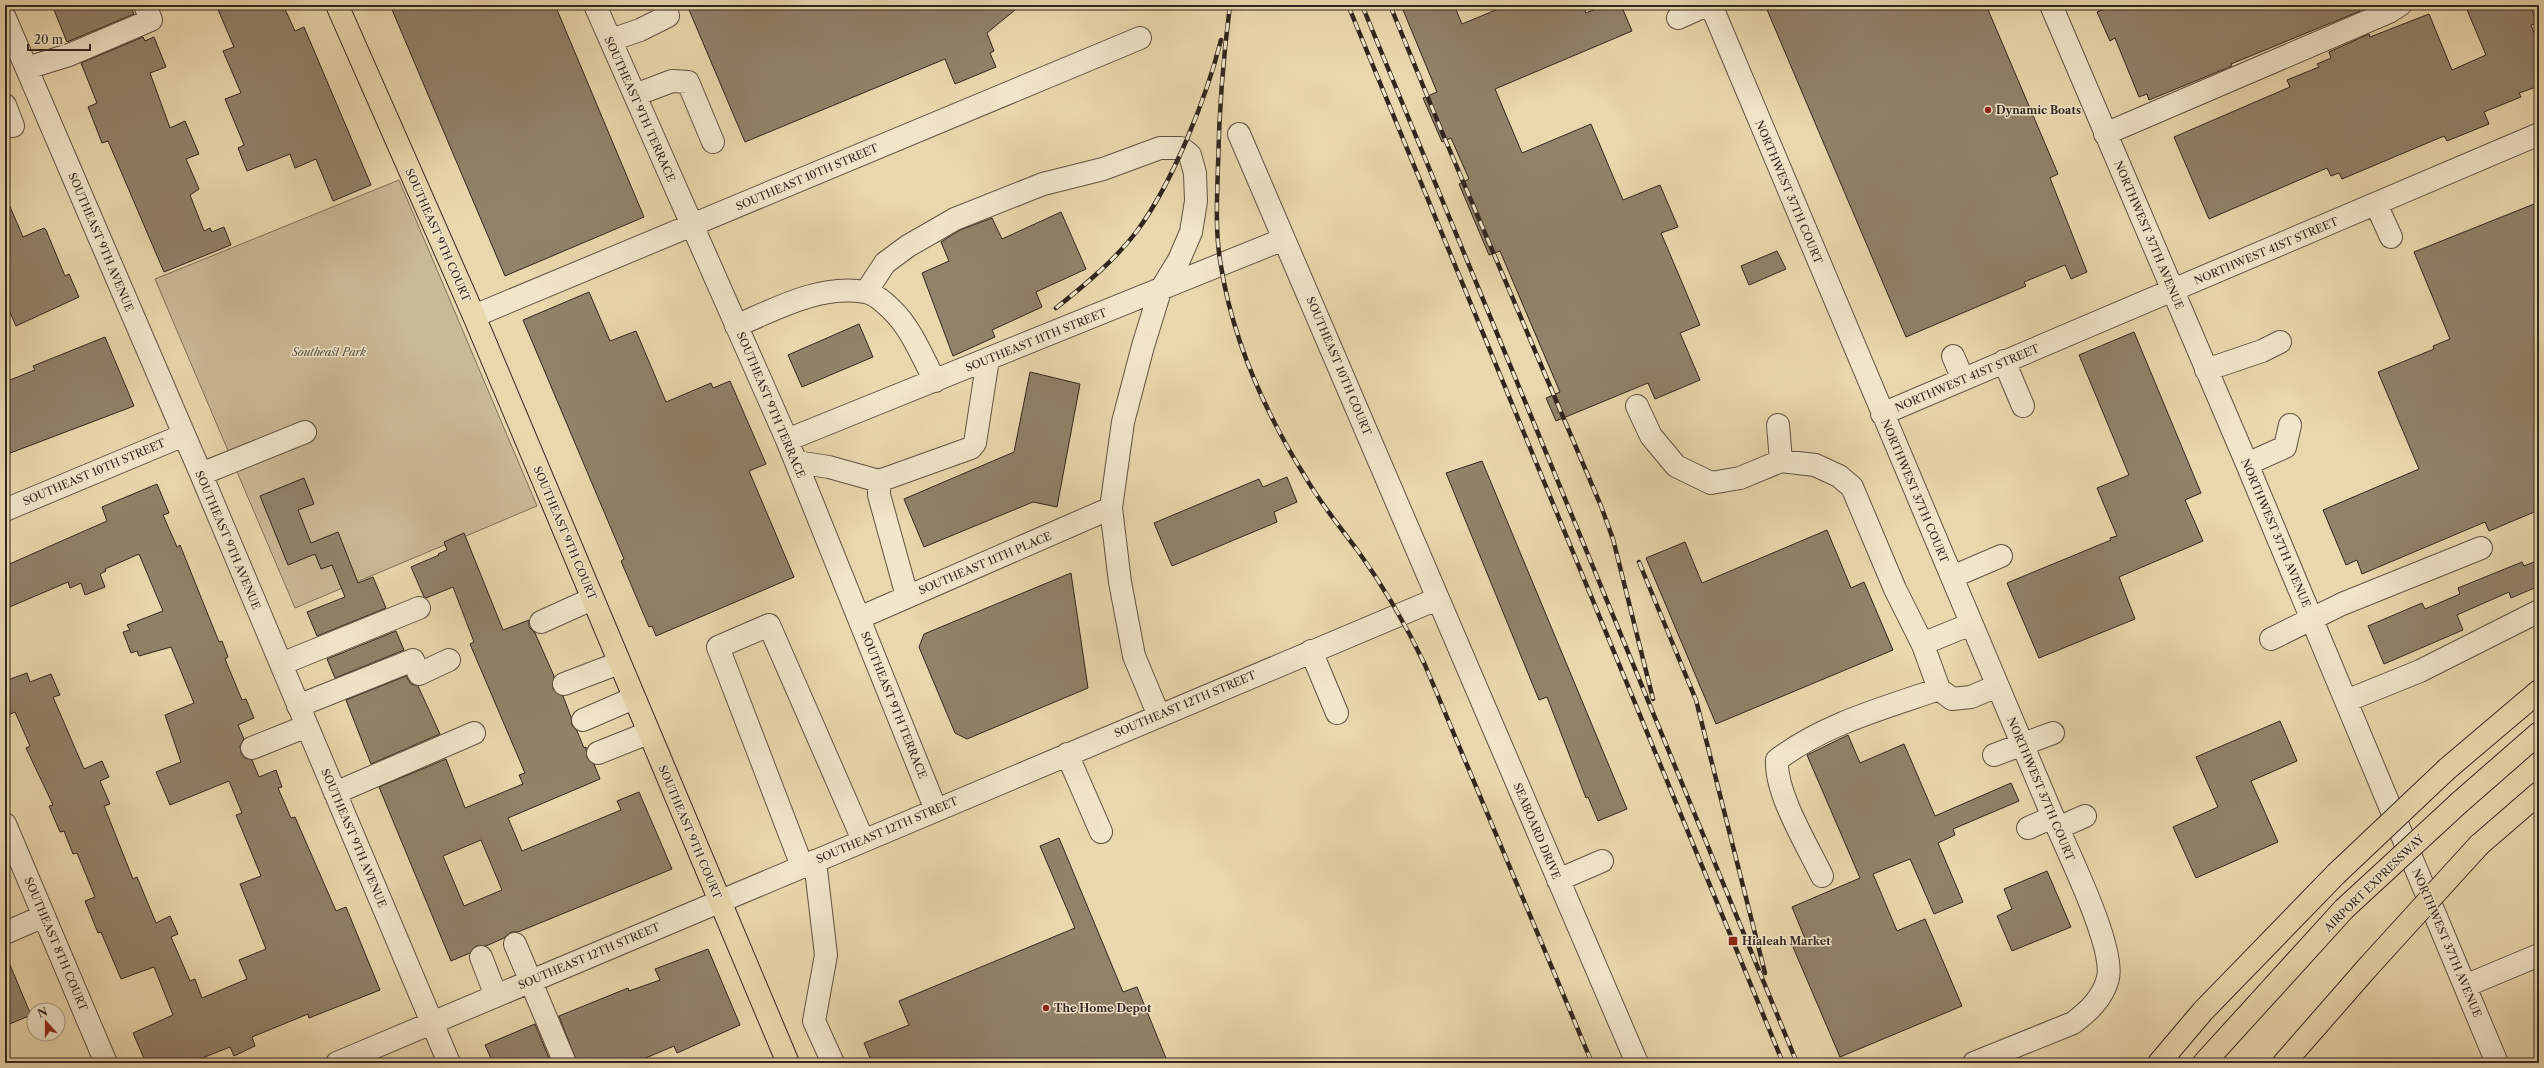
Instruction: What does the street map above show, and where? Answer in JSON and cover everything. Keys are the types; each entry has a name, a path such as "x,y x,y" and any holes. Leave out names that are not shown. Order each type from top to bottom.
{"main road":[{"name":"SOUTHEAST 9TH COURT","path":"338,5 474,316 788,1063"},
{"path":"2159,1063 2203,1011 2336,874 2447,769 2539,691"},
{"name":"AIRPORT EXPRESSWAY","path":"2204,1063 2344,909 2460,802 2539,733"},
{"path":"2284,1063 2368,967 2479,845 2539,793"}],"street":[{"path":"18,62 69,55 151,20 145,5"},
{"name":"SOUTHEAST 9TH TERRACE","path":"595,5 787,440 936,810"},
{"path":"611,40 640,30 668,16 664,5"},
{"path":"1678,18 1707,5"},
{"name":"NORTHWEST 37TH COURT","path":"1711,5 2105,942 2108,956 2108,978 2097,1002 2073,1023 1974,1063"},
{"path":"2105,134 2390,12 2400,5"},
{"name":"NORTHWEST 37TH AVENUE","path":"2057,7 2105,134 2247,464 2497,1063"},
{"name":"SOUTHEAST 9TH AVENUE","path":"5,18 18,62 184,434 449,1063"},
{"name":"SOUTHEAST 10TH STREET","path":"474,316 1140,38"},
{"path":"634,95 672,81 688,82 713,142"},
{"path":"5,105 13,126"},
{"name":"SOUTHEAST 10TH COURT","path":"1239,134 1437,599"},
{"name":"NORTHWEST 41ST STREET","path":"1882,414 2539,134"},
{"path":"866,292 885,263 908,246 955,219 1043,184 1103,169 1160,148 1181,148 1190,155 1195,173 1196,201 1191,232 1179,260 1160,291 1122,422 1111,508 1120,582 1134,656 1159,716"},
{"path":"2376,204 2391,237"},
{"name":"SOUTHEAST 11TH STREET","path":"787,440 1160,291 1284,239"},
{"path":"736,326 793,302 824,293 843,290 866,292 894,312 935,381"},
{"path":"2206,370 2262,351 2280,342"},
{"path":"1953,356 1963,379"},
{"path":"796,462 829,467 878,481 971,448 975,443 988,359"},
{"path":"2004,361 2023,406"},
{"path":"1637,406 1651,436 1676,466 1711,483 1740,478 1781,461 1815,465 1839,476 1852,486 1895,589 1923,645 1939,689 1952,700 1971,697 1997,686"},
{"path":"1778,425 1781,461"},
{"path":"2247,464 2285,448 2290,425"},
{"path":"201,474 304,432"},
{"name":"SOUTHEAST 10TH STREET","path":"5,510 184,434"},
{"path":"878,481 885,518 907,596"},
{"name":"SOUTHEAST 11TH PLACE","path":"858,618 1111,508"},
{"path":"2271,639 2311,618 2480,548"},
{"path":"1952,577 2001,556"},
{"path":"541,622 592,599"},
{"name":"SOUTHEAST 12TH STREET","path":"337,1063 1437,599"},
{"name":"SEABOARD DRIVE","path":"1437,599 1637,1063"},
{"path":"281,664 419,608"},
{"path":"2346,701 2420,670 2539,611"},
{"path":"1923,645 1971,624"},
{"path":"833,1063 814,1021 826,955 809,863 718,647 769,625 863,840"},
{"path":"1311,651 1337,713"},
{"path":"298,706 413,660 419,674 449,660"},
{"path":"564,684 619,662"},
{"path":"1822,876 1782,791 1776,773 1777,760 1794,747 1824,731 1939,689"},
{"path":"583,720 634,698"},
{"path":"252,748 307,726"},
{"path":"1994,755 2053,732"},
{"path":"335,793 474,733"},
{"path":"598,753 648,733"},
{"path":"1067,754 1101,832"},
{"path":"2028,828 2085,816"},
{"name":"SOUTHEAST 8TH COURT","path":"5,824 106,1063"},
{"path":"1558,880 1602,861"},
{"path":"5,932 44,916"},
{"path":"515,944 565,1063"},
{"path":"2465,986 2539,955"},
{"path":"481,957 496,996"}],"green space":[{"name":"Southeast Park","path":"399,180 537,506 295,608 155,279"}],"building":[{"path":"52,5 130,5 134,14 67,42"},
{"path":"216,5 283,5 295,31 304,27 371,185 333,201 316,159 295,168 290,154 247,171 238,148 244,145 225,99 241,93 223,51 234,47"},
{"path":"390,5 555,5 644,217 505,276"},
{"path":"687,5 1021,5 987,33 994,51 990,53 996,67 955,84 945,59 745,142"},
{"path":"1401,5 1454,5 1462,24 1508,5 1583,5 1586,13 1606,5 1621,5 1632,31 1495,89 1522,153 1591,124 1623,200 1660,185 1678,227 1661,233 1700,325 1680,333 1700,380 1655,399 1648,383 1556,421 1546,398 1560,392 1500,251 1489,255 1459,184 1469,179 1451,138 1442,142 1423,98 1437,92"},
{"path":"1765,5 1986,5 2058,174 2050,178 2087,272 2071,279 2065,265 2024,282 2026,286 1906,337"},
{"path":"2114,5 2357,5 2360,11 2231,64 2232,66 2149,100 2147,94 2139,97 2115,38 2110,41 2097,12"},
{"path":"2465,5 2530,5 2537,23 2531,25 2539,45 2539,86 2519,93 2521,97 2484,112 2489,124 2447,141 2444,136 2342,179 2339,173 2331,176 2327,168 2209,219 2174,137 2290,87 2287,80 2319,67 2317,64 2331,58 2329,52 2369,34 2370,37 2429,14 2452,70 2486,55"},
{"path":"143,37 145,41 154,37 166,67 150,73 170,128 185,121 199,154 186,159 199,189 190,195 204,231 210,228 212,232 224,227 231,245 164,272 108,141 102,143 88,107 97,103 81,63"},
{"path":"5,195 23,237 44,228 46,230 65,276 69,274 79,297 16,326 5,301"},
{"path":"2539,202 2539,510 2489,531 2485,522 2362,574 2357,560 2346,565 2323,510 2419,469 2378,372 2434,349 2433,346 2450,339 2414,252"},
{"path":"1061,212 1086,269 1036,292 1042,307 992,330 995,337 953,356 922,273 949,261 941,242 960,230 992,218 1002,239"},
{"path":"1777,251 1786,269 1749,285 1741,266"},
{"path":"589,292 610,341 636,331 666,402 711,383 713,388 730,381 766,464 749,471 794,577 656,636 652,626 649,627 621,561 624,559 523,320"},
{"path":"859,324 873,357 802,387 788,355"},
{"path":"2134,332 2201,493 2185,500 2203,541 2119,577 2135,619 2039,658 2007,583 2111,540 2110,538 2117,536 2097,488 2129,475 2079,355"},
{"path":"105,337 134,406 5,455 5,382 35,370 33,366"},
{"path":"1030,372 1080,384 1057,507 1033,502 924,547 904,499 1014,452"},
{"path":"1482,461 1627,809 1598,821 1588,797 1586,798 1547,697 1539,700 1446,473"},
{"path":"1287,477 1297,502 1274,512 1277,522 1172,566 1154,523 1259,479 1263,487"},
{"path":"304,478 314,504 298,510 311,543 338,532 358,583 373,577 386,608 317,636 307,612 345,597 332,565 321,569 315,554 288,565 260,496"},
{"path":"157,484 169,513 163,515 177,547 180,545 219,642 222,641 228,657 225,659 242,700 246,699 254,718 238,725 244,739 240,746 241,753 245,758 252,760 259,777 276,770 282,787 278,788 291,818 295,817 336,911 346,907 380,990 309,1018 308,1014 252,1037 255,1046 234,1056 230,1047 190,1063 146,1063 133,1033 173,1015 154,967 121,979 101,932 98,933 85,901 95,897 77,853 73,854 64,831 60,832 49,806 53,805 26,748 30,746 15,712 8,715 5,706 5,681 27,673 30,682 51,674 60,695 53,697 84,769 102,761 109,777 100,781 110,804 104,806 133,879 137,877 156,923 170,916 178,934 171,937 190,981 195,979 202,998 247,979 239,960 266,949 240,884 261,876 236,815 242,813 229,781 170,805 156,772 181,762 165,715 194,703 171,647 139,656 137,651 131,653 123,632 130,630 127,625 163,611 139,554 105,569 106,571 100,574 105,587 85,595 81,583 70,588 68,582 5,609 5,566 107,521 102,507"},
{"path":"1827,530 1851,588 1864,582 1893,650 1716,724 1646,558 1685,542 1702,583"},
{"path":"464,533 503,630 529,620 529,627 535,633 554,676 553,689 563,696 571,717 572,725 577,731 584,748 586,747 587,758 594,764 600,779 508,818 522,851 621,810 617,801 639,792 672,869 518,932 511,932 504,938 486,946 476,946 470,953 451,961 379,787 446,759 465,808 523,784 519,775 525,773 470,644 474,642 453,587 426,598 424,597 411,567 447,550 444,542","holes":["481,840 502,890 464,906 443,856"]},
{"path":"2539,560 2539,586 2511,598 2509,592 2457,615 2463,630 2384,664 2368,626 2422,603 2425,609 2460,594 2458,588 2522,562 2524,566"},
{"path":"1071,573 1088,688 967,739 955,733 919,647 924,634"},
{"path":"396,631 404,650 335,678 327,659"},
{"path":"406,676 411,684 418,686 440,734 371,764 346,700"},
{"path":"2280,721 2297,761 2251,781 2278,842 2196,878 2173,827 2218,807 2196,757"},
{"path":"1848,735 1860,763 1904,744 1935,816 2011,783 2019,801 1953,829 1955,835 1938,843 1963,902 1934,914 1910,859 1873,874 1897,931 1925,919 1962,1006 1840,1057 1793,947 1806,941 1792,907 1860,878 1807,755"},
{"name":"The Home Depot","path":"1059,838 1123,992 1137,987 1168,1063 872,1063 864,1043 909,1025 899,1001 1075,928 1040,846"},
{"path":"2047,871 2071,927 2012,951 1997,916 2012,909 2004,889"},
{"path":"708,949 740,1025 677,1053 674,1046 634,1063 577,1063 559,1016 628,988 629,991 660,980 655,969"},
{"path":"5,953 26,1003 26,1017 5,1026"},
{"path":"535,1024 551,1063 493,1063 485,1045"}],"railway":[{"path":"1230,5 1220,106 1217,229 1219,254 1226,294 1243,349 1265,403 1291,454 1318,497 1377,578 1418,650 1592,1063"},
{"path":"1348,5 1783,1063"},
{"path":"1362,5 1797,1063"},
{"path":"1390,5 1442,132 1601,506 1613,539 1653,699"},
{"path":"1056,308 1089,281 1119,252 1137,231 1150,211 1163,189 1187,139 1207,88 1221,40"},
{"path":"1639,562 1696,700 1765,973"}],"place":[{"name":"Dynamic Boats","path":"1988,110"},
{"name":"Hialeah Market","path":"1733,941"},
{"name":"The Home Depot","path":"1046,1008"}]}
